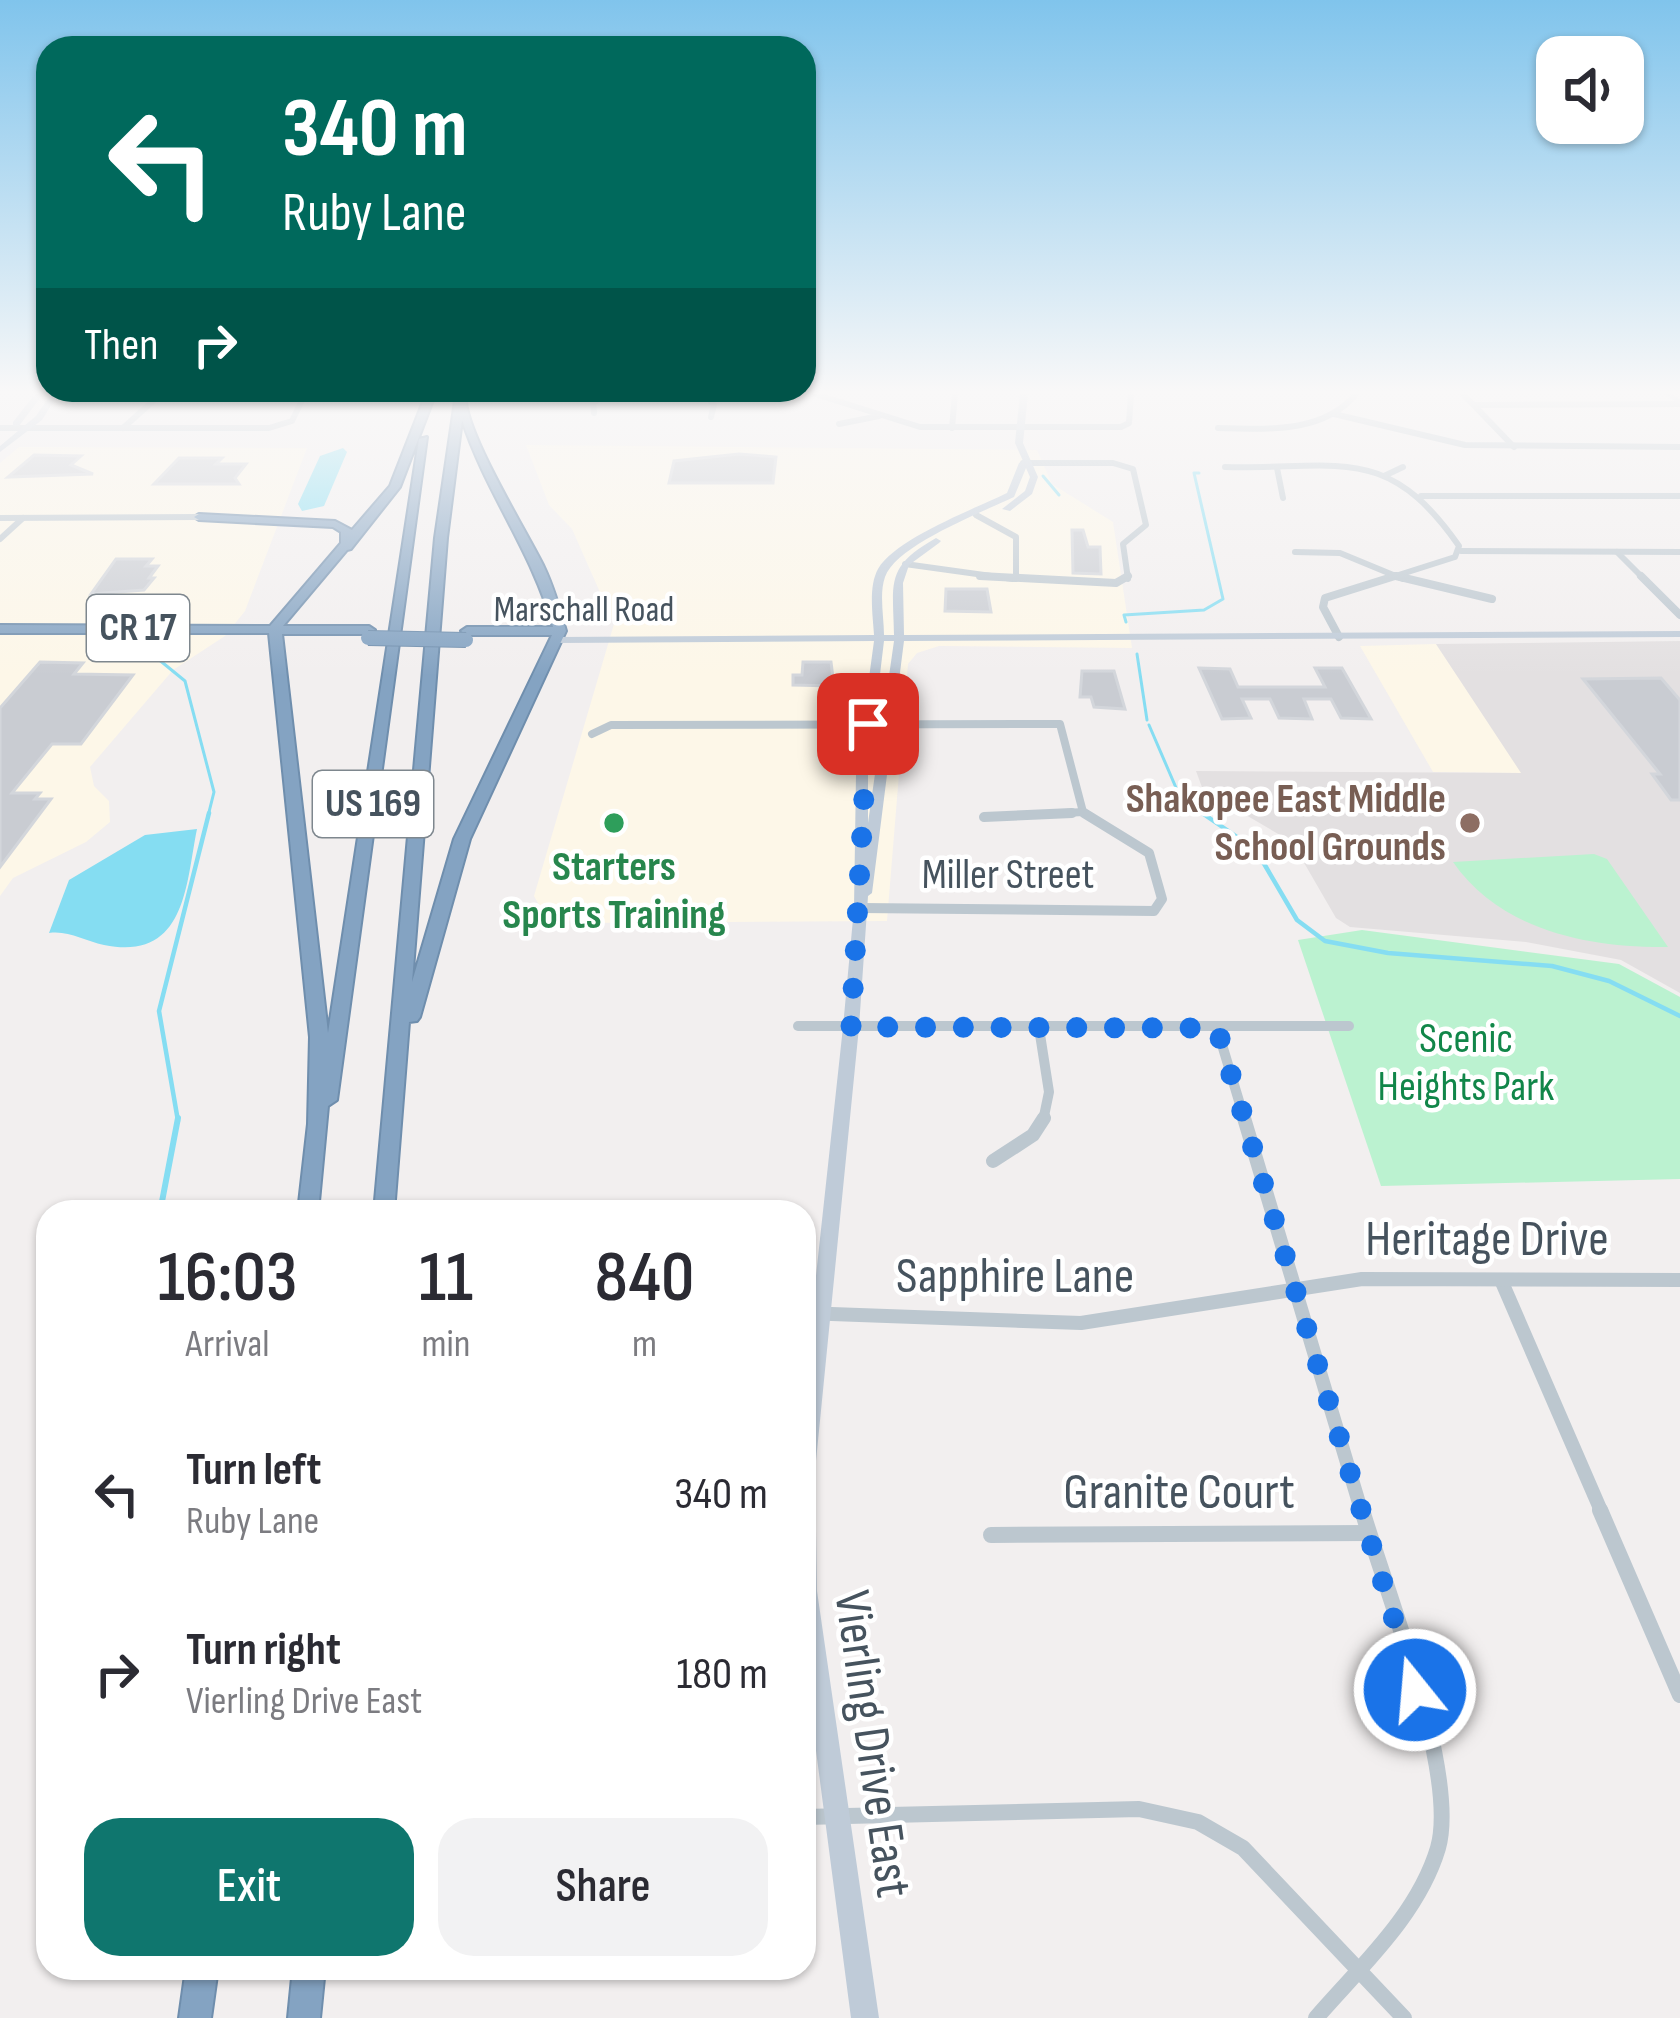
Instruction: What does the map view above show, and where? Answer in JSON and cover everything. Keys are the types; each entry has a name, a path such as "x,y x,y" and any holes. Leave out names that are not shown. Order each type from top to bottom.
{"highway":[{"path":"310,1200 318,1124 319,1037 275,633 394,488"},
{"name":"US 169","path":"311,1200 416,488"},
{"name":"US 169","path":"385,1200 448,488"},
{"path":"399,1062 462,839 559,636 534,551 497,488"},
{"path":"199,518 334,524 350,535 347,547"},
{"path":"213,530 245,520"},
{"name":"Marschall Road","path":"0,633 559,636"},
{"path":"195,2018 200,1980"},
{"path":"304,2018 308,1980"}],"street":[{"path":"905,564 929,544 981,517 1014,488"},
{"path":"905,564 1016,580 1116,584 1127,579 1123,544 1146,525 1137,488"},
{"path":"1282,498 1283,488"},
{"path":"1407,488 1421,496 1461,551"},
{"path":"1421,496 1680,496"},
{"path":"898,583 888,562 917,540 981,517"},
{"path":"981,517 1016,538 1016,580"},
{"path":"0,518 199,518"},
{"path":"0,539 23,518"},
{"path":"1339,637 1323,607 1325,598 1461,551 1680,552"},
{"path":"1294,552 1340,553 1394,575 1492,599"},
{"path":"1617,552 1680,616"},
{"name":"Vierling Drive East","path":"816,1291 851,1027 868,724 879,637 878,586 888,562"},
{"name":"Vierling Drive East","path":"861,908 872,865 899,637 898,583 905,564"},
{"name":"Marschall Road","path":"559,636 1680,634"},
{"path":"592,734 611,725 1060,724 1083,812 984,817"},
{"name":"Miller Street","path":"861,908 1154,911 1162,899 1149,854 1083,812"},
{"path":"798,1026 1349,1026"},
{"path":"993,1161 1029,1144 1051,1106 1039,1028"},
{"path":"1217,1028 1439,1768 1438,1845 1408,1912 1316,2018"},
{"name":"Heritage Drive","path":"1295,1287 1362,1280 1680,1280"},
{"path":"1501,1280 1680,1696"},
{"name":"Sapphire Lane","path":"816,1314 1081,1323 1151,1316 1295,1287"},
{"name":"Granite Court","path":"991,1535 1368,1533"},
{"name":"Vierling Drive East","path":"816,1658 865,2018"},
{"path":"816,1816 1139,1809 1198,1822 1243,1848 1404,2018"}],"shaded area":[{"path":"0,488 292,488 245,611 225,636 173,670 90,767 94,786 109,801 110,822 86,842 13,878 0,896"},
{"path":"543,488 1059,488 1113,522 1132,648 939,646 917,653 908,664 887,921 578,923 543,912 534,896 614,624 572,529 549,505"},
{"name":"Shakopee East Middle School Grounds","path":"1680,641 1680,993 1621,960 1526,942 1350,927 1336,918 1292,842 1203,790 1196,771 1521,773 1436,644"},
{"path":"1436,644 1523,773 1433,772 1360,646"}],"green space":[{"path":"1594,854 1607,859 1668,947 1608,944 1549,931 1496,905 1453,862"},
{"name":"Scenic Heights Park","path":"1362,930 1619,964 1680,997 1680,1179 1381,1186 1298,940"}],"water":[{"path":"305,488 332,488 324,506 302,511 298,504"},
{"path":"197,829 178,913 152,942 131,947 104,945 49,933 69,880 145,835"}],"building":[{"path":"1072,530 1083,530 1088,547 1100,547 1101,574 1073,573"},
{"path":"116,559 152,559 146,566 158,566 144,590 91,594"},
{"path":"946,589 987,589 991,612 945,611"},
{"path":"40,662 83,663 74,674 133,675 81,744 52,744 12,793 40,793 35,799 51,799 0,867 0,708"},
{"path":"803,662 831,662 834,686 793,685 793,675 802,675"},
{"path":"1199,668 1230,669 1238,687 1325,687 1315,668 1342,668 1371,719 1341,718 1331,699 1304,699 1312,719 1279,718 1270,699 1242,699 1251,718 1222,719"},
{"path":"1082,671 1114,671 1125,709 1094,707 1091,697 1080,697"},
{"path":"1661,678 1680,700 1680,800 1671,800 1652,774 1660,774 1583,679"}],"waterway":[{"path":"1053,488 1059,495"},
{"path":"1126,622 1124,615 1204,610 1223,599 1197,488"},
{"path":"152,654 185,681 214,792 208,816"},
{"path":"1137,654 1147,720"},
{"path":"1149,725 1180,797 1207,816"},
{"path":"178,1119 159,1011 209,813"},
{"path":"1202,813 1256,850 1297,920 1325,941 1388,953 1552,966 1609,981 1680,1016"},
{"path":"162,1200 178,1119"}],"place":[{"name":"Starters Sports Training","path":"614,823"},
{"name":"Shakopee East Middle School Grounds","path":"1470,823"}],"route":[{"path":"868,724 851,1027 1217,1028 1415,1690"}]}
